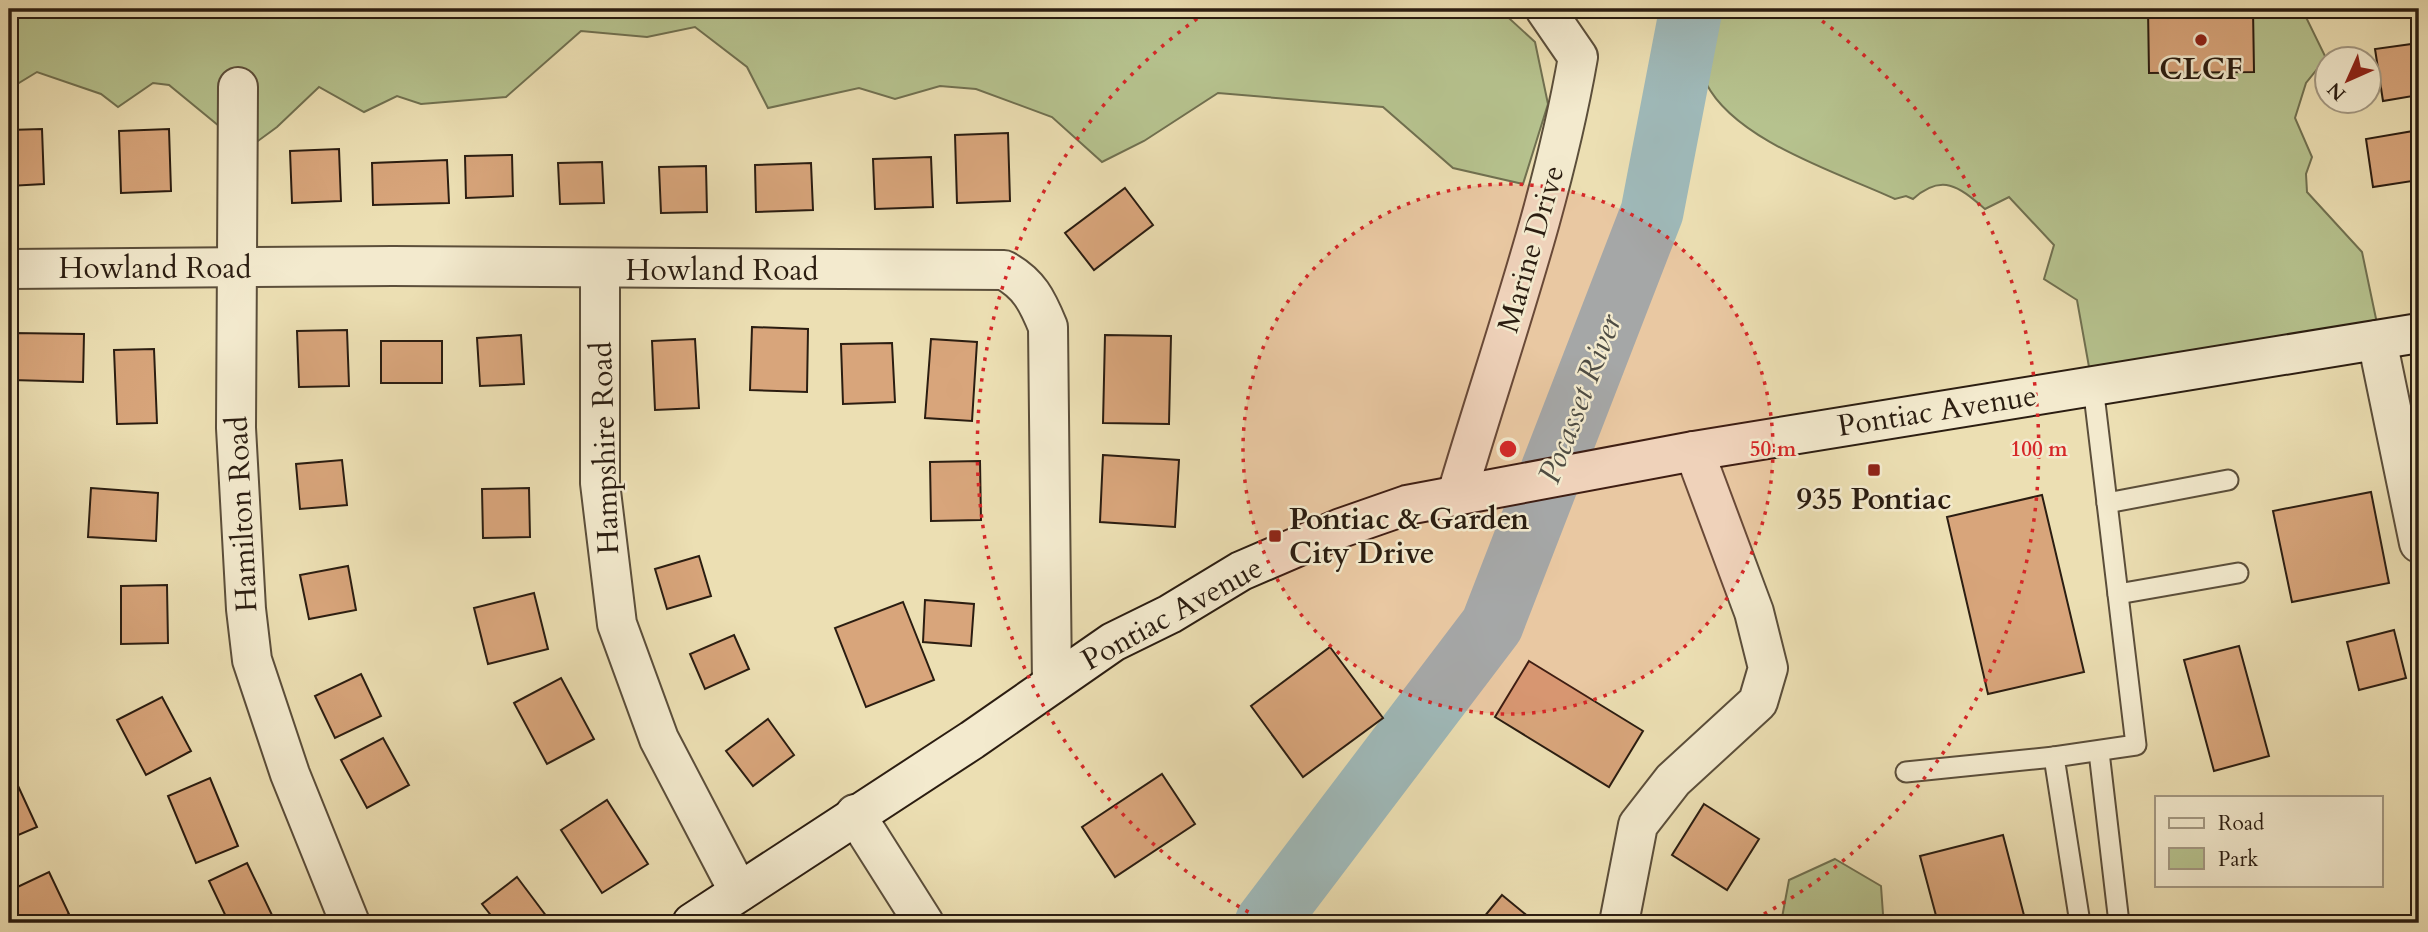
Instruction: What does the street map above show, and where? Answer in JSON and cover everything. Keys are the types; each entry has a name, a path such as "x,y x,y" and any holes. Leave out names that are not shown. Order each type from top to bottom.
{"street":[{"name":"Marine Drive","path":"1457,494 1554,177 1570,103 1578,57 1545,9"},
{"name":"Hamilton Road","path":"237,87 239,268 236,428 246,609 252,660 290,775 350,923"},
{"name":"Howland Road","path":"9,269 1004,270 1019,279 1036,295 1048,327 1052,684"},
{"name":"Hampshire Road","path":"600,270 600,483 617,624 659,739 739,892"},
{"name":"Pontiac Avenue","path":"692,923 972,740 1112,642 1170,614 1241,571 1341,528 1407,505 1694,451 2419,333"},
{"path":"2377,340 2419,543"},
{"path":"1619,923 1638,825 1673,780 1758,702 1768,668 1754,612 1694,451"},
{"path":"855,814 924,923"}],"lane":[{"path":"1906,772 2099,752 2136,745 2093,386"},
{"path":"2108,503 2228,480"},
{"path":"2118,594 2238,573"},
{"path":"2099,752 2119,923"},
{"path":"2054,757 2080,923"}],"green space":[{"path":"9,9 1499,9 1535,42 1548,104 1523,184 1453,168 1383,107 1218,93 1144,141 1102,162 1052,117 976,89 940,86 895,99 859,88 768,108 747,67 695,27 647,37 581,31 506,97 421,104 397,96 364,112 319,87 277,127 247,149 169,85 153,83 118,107 101,94 37,72 9,89"},
{"name":"CLCF","path":"1692,9 2302,9 2320,46 2312,46 2312,76 2306,83 2295,118 2312,157 2306,174 2307,192 2362,252 2379,333 2091,378 2077,300 2044,279 2054,245 2009,197 1985,209 1959,189 1942,185 1933,186 1913,199 1906,196 1895,199 1790,153 1740,122 1720,104 1706,83 1684,28"},
{"path":"1835,859 1881,886 1883,914 1872,923 1781,923 1789,880"}],"building":[{"name":"CLCF","path":"2148,9 2253,9 2254,72 2149,73"},
{"path":"2419,43 2419,95 2383,101 2382,48"},
{"path":"42,129 44,184 9,186 9,130"},
{"path":"169,129 171,191 121,193 119,131"},
{"path":"2419,130 2419,180 2373,187 2366,139"},
{"path":"1008,133 1010,201 957,203 955,135"},
{"path":"339,149 341,201 292,203 290,151"},
{"path":"512,155 513,196 466,198 465,156"},
{"path":"931,157 933,207 875,209 873,159"},
{"path":"447,160 449,203 373,205 372,163"},
{"path":"602,162 604,203 560,204 558,163"},
{"path":"811,163 813,210 756,212 755,165"},
{"path":"706,166 707,212 661,213 659,167"},
{"path":"1125,188 1153,225 1094,270 1065,233"},
{"path":"752,327 808,329 807,392 750,390"},
{"path":"347,330 349,386 299,387 297,331"},
{"path":"13,333 84,334 83,382 12,380"},
{"path":"521,335 524,384 480,386 477,338"},
{"path":"1105,335 1171,336 1169,424 1103,423"},
{"path":"695,339 699,408 655,410 652,341"},
{"path":"931,339 977,342 972,421 925,418"},
{"path":"381,341 442,341 442,383 381,383"},
{"path":"892,343 895,402 843,404 841,344"},
{"path":"154,349 157,423 117,424 114,350"},
{"path":"1103,455 1179,460 1175,527 1100,522"},
{"path":"342,460 347,505 300,509 296,464"},
{"path":"980,461 981,520 931,521 930,462"},
{"path":"91,488 158,493 156,541 88,537"},
{"path":"529,488 530,537 483,538 482,489"},
{"path":"2371,492 2389,583 2292,602 2273,511"},
{"path":"2042,495 2084,672 1988,694 1947,517"},
{"path":"699,556 711,596 667,609 655,569"},
{"path":"348,566 356,610 309,619 300,575"},
{"path":"167,585 168,643 121,644 121,586"},
{"path":"534,593 548,649 488,664 474,608"},
{"path":"925,600 974,604 971,646 923,642"},
{"path":"903,602 934,680 866,707 835,628"},
{"path":"2394,630 2406,678 2359,690 2347,642"},
{"path":"734,635 749,669 705,689 690,654"},
{"path":"2239,646 2269,756 2214,771 2184,660"},
{"path":"1330,647 1383,718 1303,777 1251,706"},
{"path":"1529,661 1643,731 1609,787 1495,717"},
{"path":"361,674 381,716 335,738 315,696"},
{"path":"561,678 594,739 547,764 514,703"},
{"path":"162,697 191,751 146,775 117,720"},
{"path":"768,719 794,755 753,786 726,751"},
{"path":"383,738 409,785 367,808 341,760"},
{"path":"1162,774 1195,824 1115,877 1082,827"},
{"path":"13,775 37,827 9,839 9,777"},
{"path":"210,778 238,846 196,863 168,796"},
{"path":"607,800 648,864 602,893 561,830"},
{"path":"1704,804 1759,839 1727,890 1672,855"},
{"path":"2003,835 2026,923 1938,923 1920,856"},
{"path":"247,863 272,915 256,923 229,923 209,881"},
{"path":"49,872 69,914 50,923 20,923 9,899 9,891"},
{"path":"517,877 550,921 497,923 482,904"},
{"path":"1502,895 1536,923 1479,923"}],"waterway":[{"name":"Pocasset River","path":"1266,923 1492,625 1652,212 1691,9"}],"place":[{"name":"CLCF","path":"2201,40"},
{"name":"935 Pontiac","path":"1874,470"},
{"name":"Pontiac & Garden City Drive","path":"1275,536"}]}
